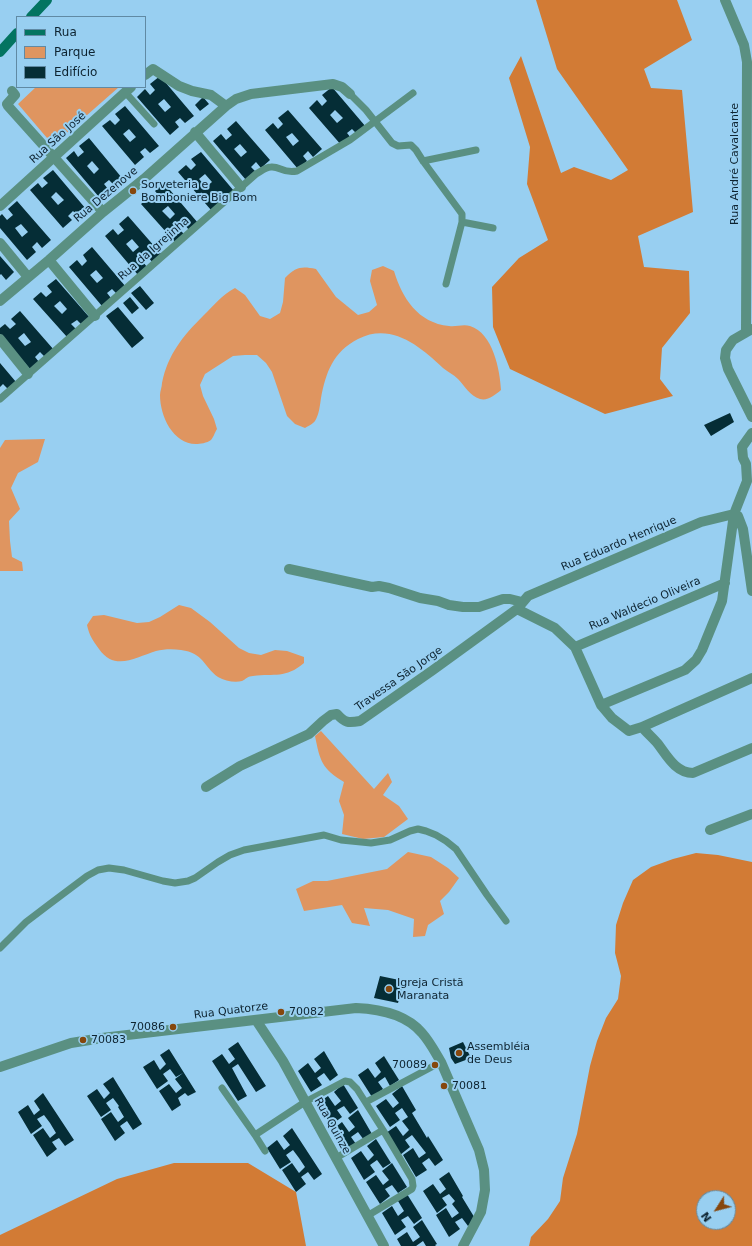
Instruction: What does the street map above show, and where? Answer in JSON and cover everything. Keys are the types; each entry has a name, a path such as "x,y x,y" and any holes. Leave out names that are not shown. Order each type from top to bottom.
{"street":[{"path":"33,16 47,0"},
{"name":"Rua André Cavalcante","path":"725,0 744,45 746,62 749,330"},
{"path":"0,52 16,34"},
{"path":"149,72 192,91 211,95 226,106"},
{"name":"Rua Dezenove","path":"0,301 103,212 144,179 195,132 236,99 247,95 333,84 342,87 350,94"},
{"name":"Rua São José","path":"0,206 128,90"},
{"path":"12,91 15,95 7,104 8,106 103,212"},
{"path":"195,132 241,187"},
{"path":"0,243 28,277"},
{"path":"49,260 95,316"},
{"path":"749,330 733,340 726,350 725,358 728,369 752,417"},
{"path":"0,339 28,374"},
{"path":"601,705 677,674 691,666 702,650 722,601 735,514 750,481 743,458 742,447 752,433"},
{"path":"735,514 740,519 743,529 752,591"},
{"name":"Rua Eduardo Henrique","path":"520,605 528,596 701,522 735,514"},
{"path":"289,569 372,587 379,586 389,588 449,605 479,607 503,599 520,605 555,628 575,647 601,705 612,718 629,731 642,727 752,678"},
{"name":"Rua Waldecio Oliveira","path":"575,647 725,583"},
{"name":"Travessa São Jorge","path":"206,786 240,766 309,734 331,715 336,714 349,723 360,721 433,670 520,605"},
{"path":"642,727 658,744 666,756 678,768 686,773 693,773 752,748"},
{"path":"710,830 752,814"},
{"name":"Rua Quatorze","path":"0,1067 71,1044 102,1038 356,1008 374,1009 392,1013 410,1022 422,1032 434,1049 441,1062 478,1150 484,1170 485,1190 481,1212 463,1246"},
{"name":"Rua Quinze","path":"256,1020 283,1061 384,1246"}],"lane":[{"path":"128,90 154,124"},
{"name":"Rua da Igrejinha","path":"0,399 256,174 272,166 288,172 296,171 350,140 413,93"},
{"path":"350,94 376,121 392,144 398,146 411,145 416,150 422,161 462,214 462,222 446,284"},
{"path":"422,161 476,150"},
{"path":"462,222 494,228"},
{"path":"0,948 26,922 98,870 109,868 124,870 175,883 188,881 230,855 244,850 324,834 341,840 371,843 390,840 418,829 436,835 456,849 506,921"},
{"path":"366,1102 441,1062"},
{"path":"254,1134 305,1102 345,1081 350,1082 354,1085 366,1102 412,1179 414,1186 412,1189 367,1216"},
{"path":"222,1088 265,1151"},
{"path":"336,1158 383,1130"}],"green space":[{"path":"35,88 118,88 53,145 18,104"},
{"path":"383,266 394,271 402,291 413,308 428,320 438,324 452,326 470,326 478,330 484,336 494,353 501,390 489,398 476,398 456,377 415,345 393,335 382,333 370,334 349,344 342,350 332,364 325,380 316,419 305,428 295,424 287,416 272,372 266,363 257,355 233,356 205,374 200,385 217,429 211,440 206,443 199,444 188,443 175,434 169,427 162,412 160,394 168,363 172,354 183,338 226,294 235,288 245,295 260,316 270,319 280,313 283,302 285,278 299,268 311,268 316,269 336,297 358,315 369,312 377,305 370,281 372,270"},
{"path":"45,439 38,462 18,473 11,488 20,509 9,521 12,557 22,562 23,571 0,571 0,448 5,440"},
{"path":"179,605 191,608 210,622 239,648 249,653 261,655 275,650 287,651 304,657 304,663 285,673 251,676 242,681 236,682 224,680 213,673 199,657 181,650 159,650 126,661 112,660 105,656 99,649 92,638 87,625 93,616 104,615 137,623 149,622"},
{"path":"321,731 374,789 388,773 392,782 383,795 399,806 408,819 384,837 363,839 342,834 344,815 339,801 344,782 331,773 323,764 315,736"},
{"path":"408,852 431,857 448,868 459,878 449,892 440,901 444,914 428,925 425,936 413,937 414,919 388,910 364,908 370,926 352,923 342,905 304,911 296,889 313,881 327,881 387,869"}],"shaded area":[{"path":"536,0 677,0 692,40 644,69 651,88 682,90 693,212 638,236 644,267 689,271 690,313 662,348 660,379 673,396 605,414 510,369 493,327 492,287 519,258 548,240 527,184 530,147 509,78 521,56 561,173 574,167 611,180 628,170 557,69"},
{"path":"696,853 718,855 752,862 752,1246 529,1246 531,1237 548,1219 560,1201 563,1178 577,1134 590,1066 597,1041 606,1018 618,999 621,976 615,953 616,925 623,903 633,880 651,867"},
{"path":"174,1163 248,1163 296,1192 306,1246 0,1246 0,1235 117,1179"}],"building":[{"path":"160,76 194,116 185,123 180,118 175,122 179,127 170,135 137,97 145,89 150,95 155,90 150,84","holes":["164,99 171,107 165,112 158,104"]},
{"path":"332,87 366,127 357,134 352,129 347,133 351,138 342,146 309,108 317,100 322,106 327,101 322,95","holes":["335,110 343,118 337,123 330,115"]},
{"path":"203,97 209,104 200,111 195,105"},
{"path":"125,106 159,146 150,153 145,148 140,152 144,157 135,165 102,126 110,120 115,125 120,120 115,114","holes":["129,129 136,137 130,142 123,134"]},
{"path":"288,110 322,149 313,157 308,151 303,156 307,161 298,169 265,130 273,123 278,129 283,124 278,118","holes":["292,133 299,141 293,146 286,137"]},
{"path":"236,121 270,160 261,168 256,162 251,167 256,172 246,180 213,141 221,134 226,140 232,135 227,129","holes":["240,144 247,152 241,157 234,149"]},
{"path":"89,138 122,178 114,185 109,180 104,184 108,189 99,197 66,158 74,151 78,157 84,152 79,146","holes":["92,161 99,169 94,174 87,166"]},
{"path":"201,152 234,191 226,198 221,193 216,197 220,202 211,210 178,172 186,165 191,170 196,165 191,159","holes":["205,174 212,182 206,187 199,179"]},
{"path":"53,170 86,209 78,216 73,211 68,216 72,220 63,228 30,190 38,183 42,188 48,183 43,178","holes":["56,192 64,200 58,205 51,197"]},
{"path":"164,183 198,223 189,230 185,225 179,229 184,234 175,242 141,204 149,197 154,202 160,197 155,191","holes":["168,206 175,214 170,219 162,211"]},
{"path":"17,201 51,240 42,248 37,242 32,247 36,252 27,260 0,228 0,216 2,214 7,220 13,215 8,209","holes":["21,224 28,232 22,237 15,228"]},
{"path":"128,216 162,255 153,263 148,257 143,262 147,267 138,275 105,236 113,229 118,235 124,230 119,224","holes":["132,239 139,247 133,252 126,244"]},
{"path":"92,247 126,287 117,294 112,289 107,293 111,298 102,306 69,267 77,260 82,266 87,261 83,255","holes":["96,270 103,278 97,283 90,275"]},
{"path":"0,256 14,272 6,280 1,274 0,275"},
{"path":"56,279 90,318 82,325 77,320 71,324 76,329 67,337 33,299 41,292 46,297 52,292 47,286","holes":["60,301 67,309 62,314 54,306"]},
{"path":"140,286 154,303 146,310 131,293"},
{"path":"130,297 139,308 132,314 123,303"},
{"path":"118,307 144,338 132,348 106,316"},
{"path":"20,311 54,350 45,357 40,352 35,357 39,362 30,369 0,334 0,328 5,324 10,329 16,324 11,319","holes":["24,333 31,342 25,346 18,338"]},
{"path":"0,363 16,382 8,389 3,384 0,387"},
{"path":"730,413 734,422 711,436 704,425"},
{"name":"Igreja Cristã Maranata","path":"380,976 404,981 398,1003 374,998"},
{"path":"238,1042 266,1086 256,1092 238,1064 232,1068 247,1096 238,1101 212,1061 222,1054 229,1064 235,1059 228,1049"},
{"name":"Assembléia de Deus","path":"463,1042 471,1058 455,1064 451,1058 449,1048"},
{"path":"169,1049 196,1092 188,1096 185,1093 178,1098 181,1105 172,1111 159,1091 169,1084 176,1093 182,1088 175,1079 183,1073 176,1077 170,1069 163,1074 168,1081 157,1089 143,1067 154,1060 160,1070 166,1064 160,1055"},
{"path":"324,1051 338,1075 330,1081 324,1073 317,1078 322,1085 311,1092 298,1071 308,1063 315,1073 321,1068 314,1059"},
{"path":"384,1056 399,1080 390,1086 385,1077 378,1082 383,1089 372,1097 358,1075 368,1068 375,1078 381,1072 375,1063"},
{"path":"113,1077 142,1124 133,1130 127,1121 120,1126 125,1133 115,1141 101,1119 111,1112 118,1122 124,1117 118,1107 119,1106 113,1098 106,1103 111,1110 101,1117 87,1096 97,1089 104,1099 110,1093 103,1084"},
{"path":"343,1084 358,1108 350,1114 344,1106 337,1110 342,1117 331,1125 318,1103 328,1096 335,1106 341,1101 334,1092"},
{"path":"402,1086 416,1110 412,1113 427,1138 428,1136 443,1160 435,1166 429,1158 422,1163 427,1170 416,1177 403,1155 413,1148 419,1158 426,1153 412,1135 405,1140 410,1147 400,1155 386,1133 396,1126 403,1136 409,1130 402,1121 408,1117 402,1108 395,1113 400,1120 390,1127 376,1106 386,1099 393,1108 399,1103 392,1094"},
{"path":"43,1093 74,1140 65,1146 59,1138 52,1142 57,1149 47,1157 33,1135 43,1128 50,1138 56,1133 50,1123 44,1115 37,1119 42,1126 31,1134 18,1112 28,1105 34,1115 40,1110 34,1101"},
{"path":"358,1110 372,1134 364,1140 358,1132 351,1137 356,1144 346,1151 332,1130 342,1122 349,1132 355,1127 348,1118"},
{"path":"292,1128 322,1174 314,1180 308,1172 301,1177 306,1184 296,1192 282,1170 292,1163 299,1173 305,1167 293,1150 286,1155 291,1162 280,1169 267,1148 277,1140 284,1150 290,1145 283,1136"},
{"path":"376,1139 391,1163 383,1168 377,1160 370,1165 375,1172 364,1180 351,1158 361,1151 368,1161 374,1155 367,1146"},
{"path":"392,1163 407,1187 398,1193 392,1185 385,1189 390,1196 380,1204 366,1182 376,1175 383,1185 389,1180 382,1171"},
{"path":"449,1172 476,1220 468,1226 462,1218 455,1222 460,1229 449,1237 436,1215 446,1208 452,1218 459,1213 452,1204 455,1201 449,1194 442,1198 447,1205 437,1213 423,1191 433,1184 440,1194 446,1189 439,1179"},
{"path":"407,1194 422,1218 414,1224 408,1216 401,1220 406,1227 395,1235 382,1213 392,1206 398,1216 404,1211 398,1201"},
{"path":"422,1220 437,1244 435,1245 436,1246 426,1246 423,1241 416,1246 401,1246 397,1239 407,1232 413,1242 420,1237 413,1227"}],"place":[{"name":"Sorveteria e Bomboniere Big Bom","path":"133,191"},
{"name":"Igreja Cristã Maranata","path":"389,989"},
{"name":"70082","path":"281,1012"},
{"name":"70086","path":"173,1027"},
{"name":"70083","path":"83,1040"},
{"name":"Assembléia de Deus","path":"459,1053"},
{"name":"70089","path":"435,1065"},
{"name":"70081","path":"444,1086"}]}
